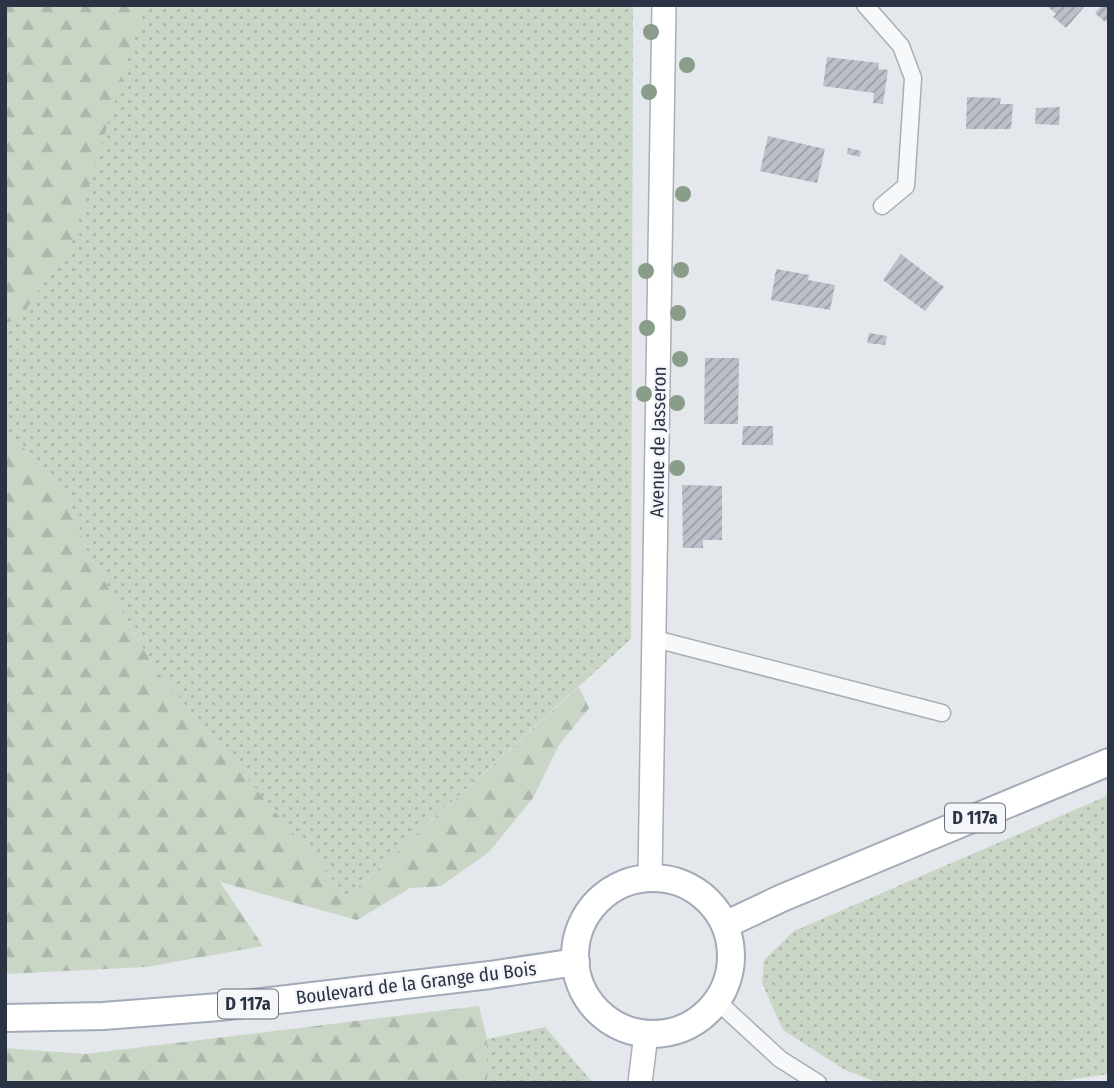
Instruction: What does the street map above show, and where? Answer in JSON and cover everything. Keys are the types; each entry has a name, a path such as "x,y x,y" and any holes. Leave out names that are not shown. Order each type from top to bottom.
{"main road":[{"name":"Avenue de Jasseron","path":"650,878 664,5"},
{"name":"D 117a","path":"725,925 782,898 1109,762"},
{"path":"670,879 689,886 705,897 725,925 731,960 724,989 705,1013 678,1030 646,1034 628,1030 612,1022 598,1011 579,980 576,944 589,911 616,887 632,880 670,879"},
{"name":"Boulevard de la Grange du Bois","path":"5,1018 103,1016 219,1007 576,962"},
{"path":"639,1083 646,1034"}],"street":[{"path":"865,5 901,46 913,78 906,186 882,206"},
{"path":"655,639 942,713"},
{"path":"717,1001 780,1059 818,1083"}],"green space":[{"path":"5,5 144,5 71,245 17,322 5,322"},
{"path":"144,5 633,5 631,639 347,897 155,669 85,547 67,492 5,429 5,322 17,321"},
{"path":"5,429 67,492 85,547 155,669 347,897 579,687 589,708 559,745 533,798 489,852 441,886 410,888 357,920 220,882 263,946 146,967 5,974"},
{"path":"1109,795 1109,1074 1047,1083 880,1083 845,1070 783,1030 762,983 764,960 794,931"},
{"path":"479,1006 487,1039 487,1083 5,1083 5,1048 85,1054"},
{"path":"545,1027 593,1083 487,1083 487,1039"}],"building":[{"path":"1046,5 1086,5 1066,28 1053,17 1056,14"},
{"path":"1102,5 1109,5 1109,18 1105,22 1095,13"},
{"path":"827,57 879,63 878,69 888,70 883,104 873,103 874,93 823,86"},
{"path":"967,97 1001,98 1000,104 1013,104 1011,129 966,129"},
{"path":"1060,107 1059,125 1035,124 1036,108"},
{"path":"768,136 825,149 817,183 760,171"},
{"path":"848,148 861,151 860,157 847,154"},
{"path":"901,254 944,287 925,311 883,280"},
{"path":"776,269 809,275 808,280 835,285 830,310 771,300"},
{"path":"869,333 887,336 885,345 867,343"},
{"path":"705,358 739,358 738,424 704,424"},
{"path":"743,426 773,426 773,445 742,445"},
{"path":"682,485 722,486 722,540 703,540 703,548 683,548"}]}
